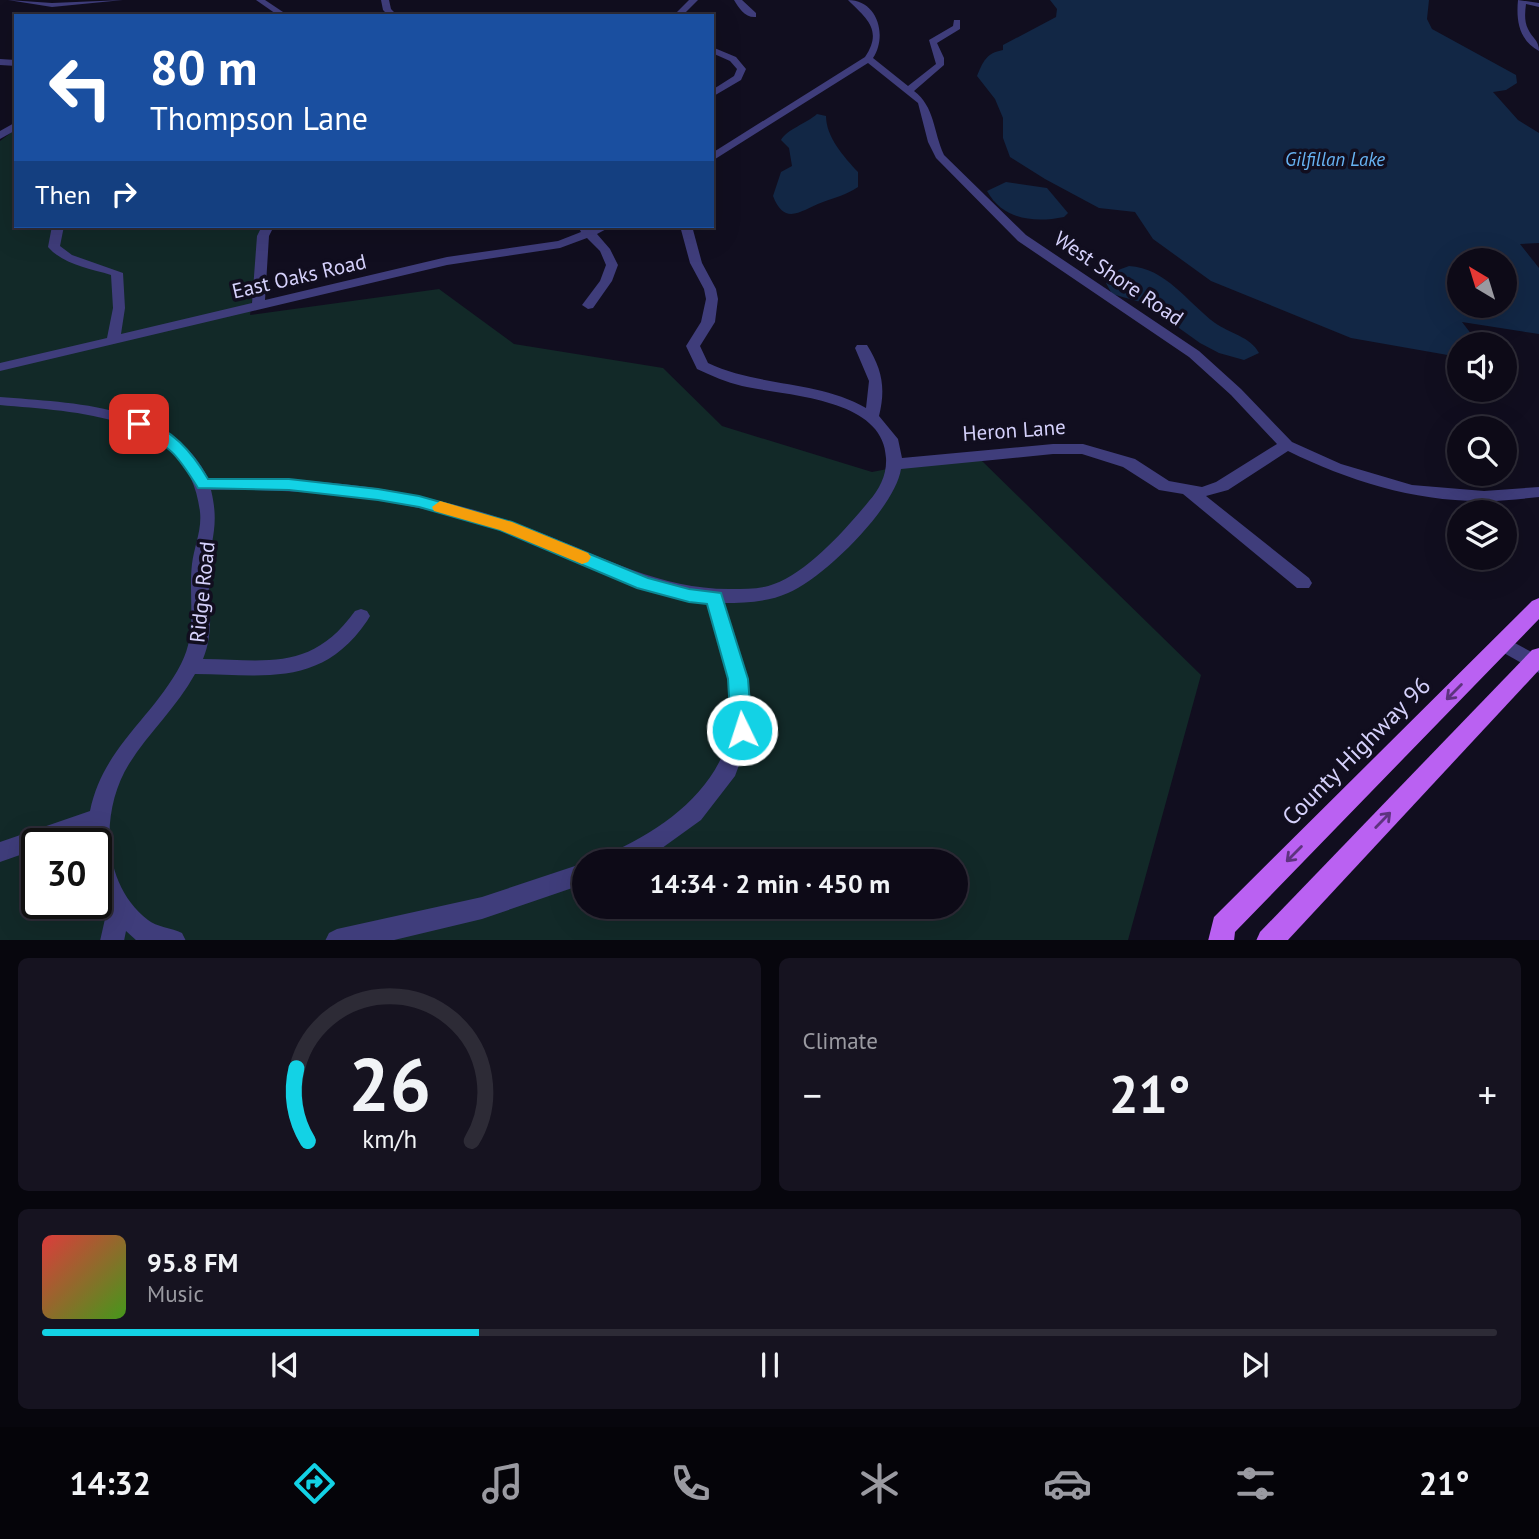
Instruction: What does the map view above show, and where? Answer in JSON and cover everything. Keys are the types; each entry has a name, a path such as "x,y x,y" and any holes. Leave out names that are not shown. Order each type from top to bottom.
{"main road":[{"name":"County Highway 96","path":"1221,940 1223,926 1539,606"},
{"path":"1269,940 1537,661"}],"street":[{"path":"12,0 62,5 119,0"},
{"path":"260,0 281,14"},
{"path":"679,14 694,0"},
{"path":"738,0 752,15"},
{"path":"714,155 868,59 877,44 878,27 867,11 852,0"},
{"path":"1539,5 1522,0 1521,26 1539,48"},
{"path":"283,14 288,4"},
{"path":"909,90 940,65 940,58 932,42 957,27 957,22"},
{"path":"714,51 733,59 742,69 738,78 714,93"},
{"name":"West Shore Road","path":"868,59 909,90 925,109 933,142 940,156 1012,229 1042,253 1194,354 1287,445 1335,468 1410,489 1484,496 1539,492"},
{"path":"58,228 54,247 68,258 117,273 119,307 113,340"},
{"path":"258,304 263,236 267,228"},
{"path":"203,485 289,485 345,490 419,502 506,526 643,584 689,596 715,598 783,589 838,543 879,502 896,464 887,433 871,417 842,402 734,380 702,366 693,346 708,322 712,299 710,289 696,263 687,228"},
{"path":"587,230 608,253 612,270 610,278 588,305"},
{"name":"East Oaks Road","path":"0,367 258,304 458,259 543,248 587,230"},
{"path":"862,348 876,372 878,381 871,417"},
{"name":"Ridge Road","path":"0,401 96,411 139,424 174,443 192,463 203,485 209,508 200,572 203,626 190,666 169,697 130,744 116,767 99,818 98,848 102,868 120,908"},
{"path":"1190,492 1202,492 1222,486 1287,445"},
{"name":"Heron Lane","path":"896,464 1053,449 1083,449 1129,463 1165,486 1190,492 1303,583"},
{"path":"643,849 693,813 725,776 742,730 738,679 715,598"},
{"path":"190,666 286,665 307,662 330,651 361,616"},
{"path":"1502,643 1537,661"},
{"path":"0,852 99,818"},
{"path":"337,940 482,908 572,878"},
{"path":"112,940 120,908"},
{"path":"120,908 142,931 174,940"}],"green space":[{"path":"14,130 14,228 262,228 250,315 439,289 514,344 663,368 722,426 872,472 939,459 981,460 1201,675 1128,940 0,940 0,141"}],"water":[{"name":"Gilfillan Lake","path":"1050,0 1429,0 1427,19 1432,29 1516,75 1517,83 1506,90 1493,92 1518,120 1539,133 1539,243 1520,244 1539,268 1539,334 1462,322 1470,332 1447,332 1447,355 1351,338 1211,281 1153,239 1135,212 1099,208 1010,157 1003,138 1003,118 995,99 977,76 983,62 997,51 1003,50 1003,45 1056,17 1057,9"},
{"path":"817,114 826,116 832,139 858,172 858,187 801,212 788,214 773,196 781,172 792,166 789,148 781,140 787,133"},
{"path":"1006,182 1047,188 1068,213 1064,217 1042,220 1010,214 994,201 987,191"},
{"path":"1129,266 1142,268 1165,279 1215,323 1251,343 1259,353 1244,360 1219,353 1200,343 1144,303 1112,294 1106,283 1113,272"}],"slow traffic":[{"path":"440,507 506,526 582,557"}],"route":[{"path":"139,424 174,443 187,456 203,485 246,483 334,488 419,502 506,526 643,584 689,596 715,598 738,679 742,730"}]}
